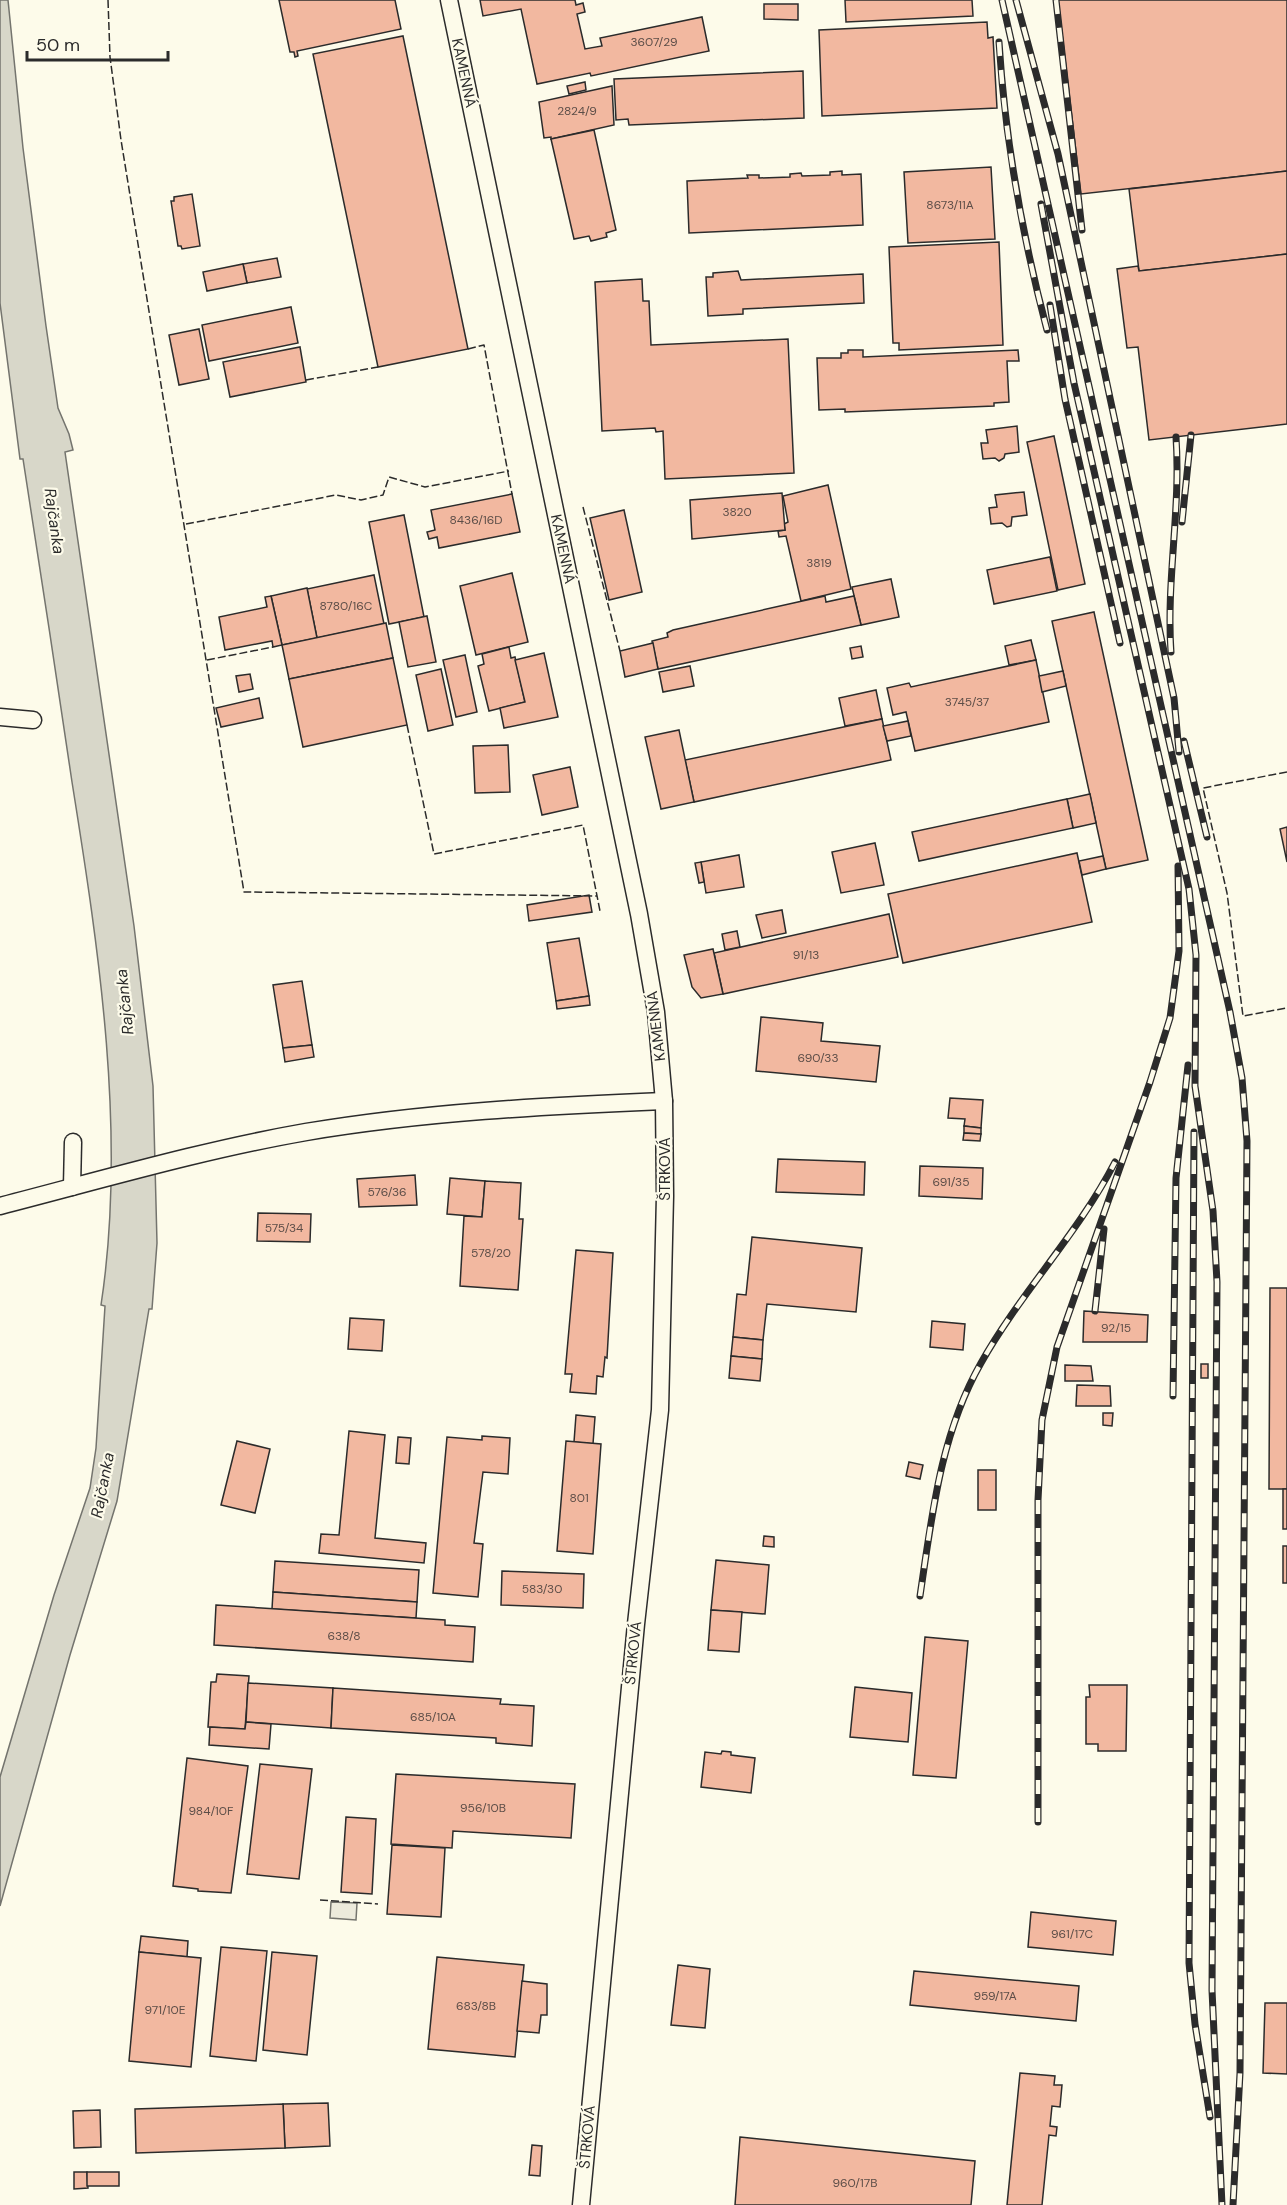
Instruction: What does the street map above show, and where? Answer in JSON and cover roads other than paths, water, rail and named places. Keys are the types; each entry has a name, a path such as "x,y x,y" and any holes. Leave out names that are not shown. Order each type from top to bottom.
{"street":[{"name":"KAMENNÁ","path":"449,0 639,914 656,1012 664,1101"},
{"path":"0,717 33,720"},
{"path":"0,1206 183,1159 309,1132 486,1109 664,1101"},
{"name":"ŠTRKOVÁ","path":"581,2205 636,1624 660,1410 665,1196 664,1101"},
{"path":"73,1142 80,1185"}],"water":[{"name":"Rajčanka","path":"0,0 8,0 23,148 46,326 58,408 73,450 65,452 134,926 153,1086 157,1243 152,1309 149,1309 117,1501 70,1655 0,1906 0,1777 54,1595 90,1488 96,1448 105,1306 101,1305 108,1241 111,1175 106,1043 92,911 23,459 20,459 0,303"}],"railway":[{"path":"1002,0 1230,1012 1242,1078 1247,1141 1240,2073 1233,2205"},
{"path":"1016,0 1058,154 1174,698 1179,752"},
{"path":"1056,0 1082,230"},
{"path":"999,42 1010,151 1030,259 1047,330"},
{"path":"1041,204 1074,383 1189,889 1196,955 1195,1086 1213,1211 1217,1282 1212,1990 1222,2205"},
{"path":"1050,305 1065,399 1120,643"},
{"path":"1182,522 1191,435"},
{"path":"1171,652 1170,599 1177,491 1176,437"},
{"path":"1184,741 1207,837"},
{"path":"1038,1822 1038,1500 1042,1420 1057,1347 1150,1082 1170,1018 1179,951 1178,866"},
{"path":"1173,1396 1176,1178 1188,1065"},
{"path":"1194,1132 1189,1963 1195,2024 1210,2117"},
{"path":"920,1596 940,1476 947,1447 967,1390 997,1337 1084,1214 1115,1162"},
{"path":"1095,1311 1104,1229"}]}
